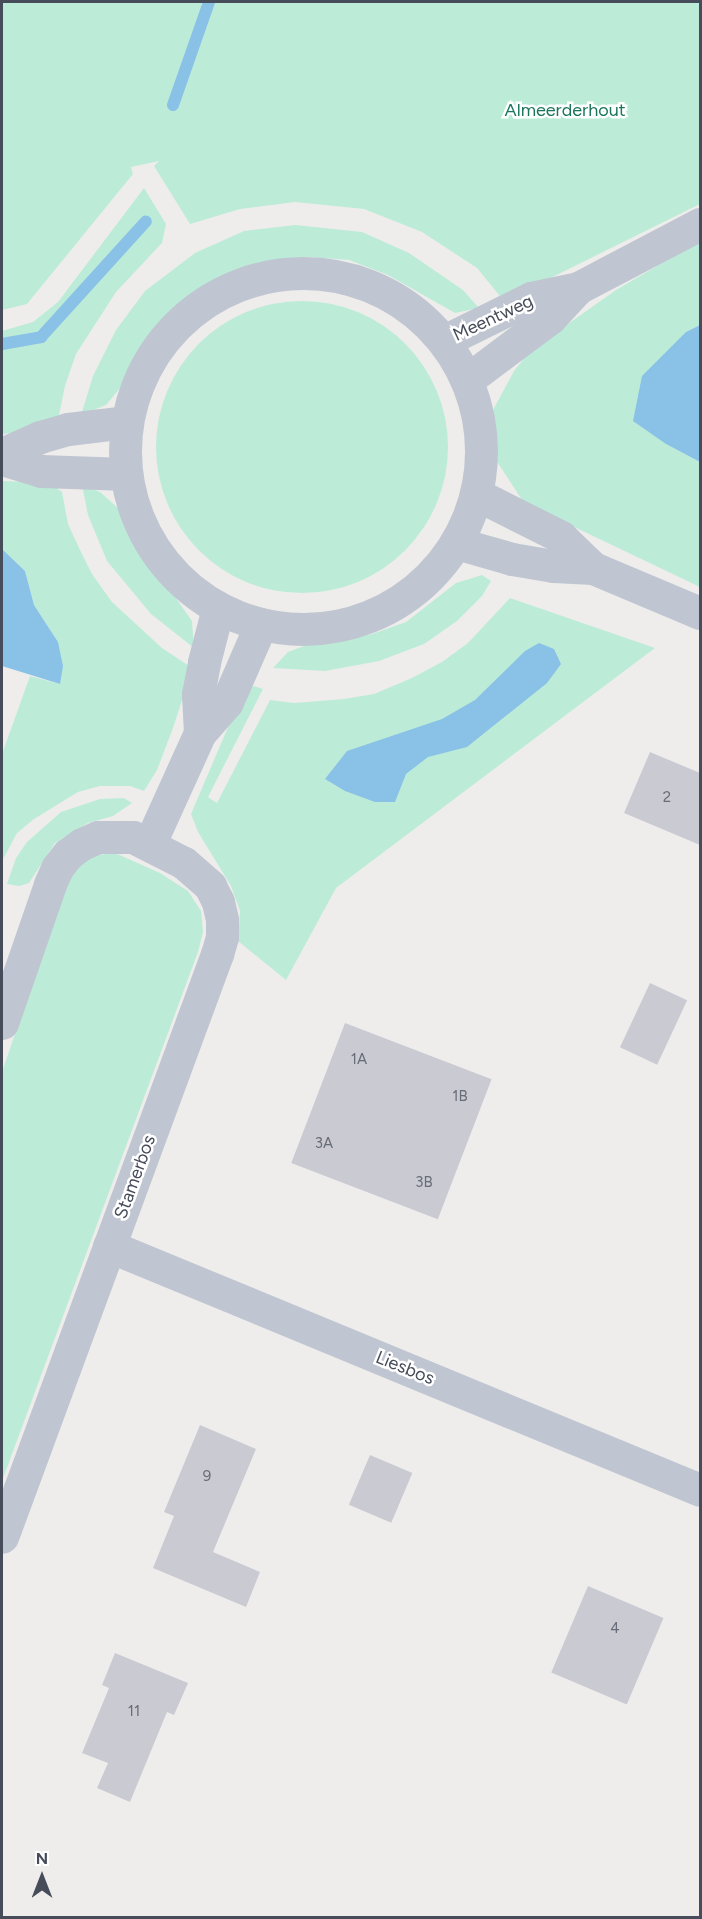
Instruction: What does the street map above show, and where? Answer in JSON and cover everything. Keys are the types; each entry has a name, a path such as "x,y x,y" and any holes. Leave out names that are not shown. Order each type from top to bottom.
{"street":[{"name":"Meentweg","path":"444,341 531,298 578,288 700,224"},
{"path":"300,273 341,276 380,290 415,312 444,341 467,380 476,408 481,436 481,466 476,494 468,519 456,543 433,573 405,597 372,615 336,626 308,628 261,624 218,608 183,584 156,552 136,515 126,474 126,422 138,382 158,346 186,316 220,293 258,278 300,273"},
{"name":"Meentweg","path":"467,380 550,318 578,288"},
{"path":"2,454 40,437 68,429 126,422"},
{"path":"2,459 40,471 126,474"},
{"path":"476,494 561,537 593,568"},
{"path":"456,543 512,559 553,566 593,568 700,613"},
{"path":"200,733 198,694 218,608"},
{"path":"150,843 200,733 227,702 261,624"},
{"name":"Stamerbos","path":"2,1023 57,868 68,854 82,844 98,837 133,837 150,843 184,862 210,886 218,902 222,937 2,1537"},
{"name":"Liesbos","path":"110,1246 700,1490"}],"green space":[{"name":"Almeerderhout","path":"2,2 700,2 700,204 504,301 477,268 422,232 364,209 295,202 240,209 190,224 154,166 159,161 131,167 133,174 27,304 2,310"},
{"path":"144,188 166,224 162,243 116,292 76,354 65,386 58,420 32,431 2,434 2,331 33,322 58,302"},
{"path":"295,225 362,232 409,253 463,290 479,308 455,313 388,275 349,260 308,257 261,263 223,275 182,301 154,327 121,387 106,405 81,415 93,376 116,330 145,291 195,253 244,231"},
{"path":"700,241 700,325 686,332 666,444 700,462 700,587 522,500 494,457 493,410 514,371 531,350 616,290"},
{"path":"302,301 330,304 358,312 383,326 405,344 423,366 437,391 445,419 448,447 445,475 437,503 423,528 405,550 383,568 358,582 330,590 302,593 274,590 246,582 221,568 199,550 181,528 167,503 159,475 156,447 159,419 167,391 181,366 199,344 221,326 246,312 274,304"},
{"path":"2,481 50,483 62,492 68,524 92,574 112,602 162,648 189,666 188,682 173,728 157,770 144,791 130,786 100,786 78,792 34,819 17,833 2,861 2,754 30,676 60,684 58,642 34,605 25,571 2,549"},
{"path":"82,485 100,492 118,508 142,550 192,621 194,648 151,614 107,561 88,515"},
{"path":"482,575 491,581 482,596 457,621 424,644 379,661 325,671 273,668 288,652 304,646 372,634 406,622 456,583"},
{"path":"510,598 655,648 336,888 286,980 238,941 240,911 231,886 198,832 191,814 243,692 254,686 263,689 208,797 217,803 270,700 294,703 344,699 374,694 412,678 442,662 468,643"},
{"path":"124,798 132,803 113,816 88,823 55,843 29,883 19,886 7,884 16,858 27,842 61,812 100,799"},
{"path":"115,853 160,873 188,891 201,911 203,932 198,952 2,1481 2,1072 64,890 75,870 85,861 98,855"}],"water":[{"path":"700,325 700,462 666,444 633,421 642,376 686,332"},
{"path":"2,549 25,571 34,605 58,642 63,666 60,684 2,666"},
{"path":"539,643 554,649 561,664 547,683 467,747 428,757 406,774 395,802 375,802 345,791 325,779 347,751 442,719 475,700 525,651"}],"building":[{"path":"650,752 700,773 700,845 624,813"},
{"path":"650,983 687,1000 657,1065 620,1047"},
{"path":"345,1023 492,1079 438,1219 291,1163"},
{"path":"200,1425 256,1449 213,1552 260,1572 246,1607 153,1568 174,1516 164,1512"},
{"path":"370,1455 412,1473 391,1523 349,1505"},
{"path":"588,1586 663,1618 627,1705 551,1673"},
{"path":"115,1653 188,1683 174,1715 167,1712 130,1802 97,1788 108,1763 82,1753 109,1688 102,1685"}],"waterway":[{"path":"173,105 209,2"},
{"path":"2,344 41,337 146,221"}]}
